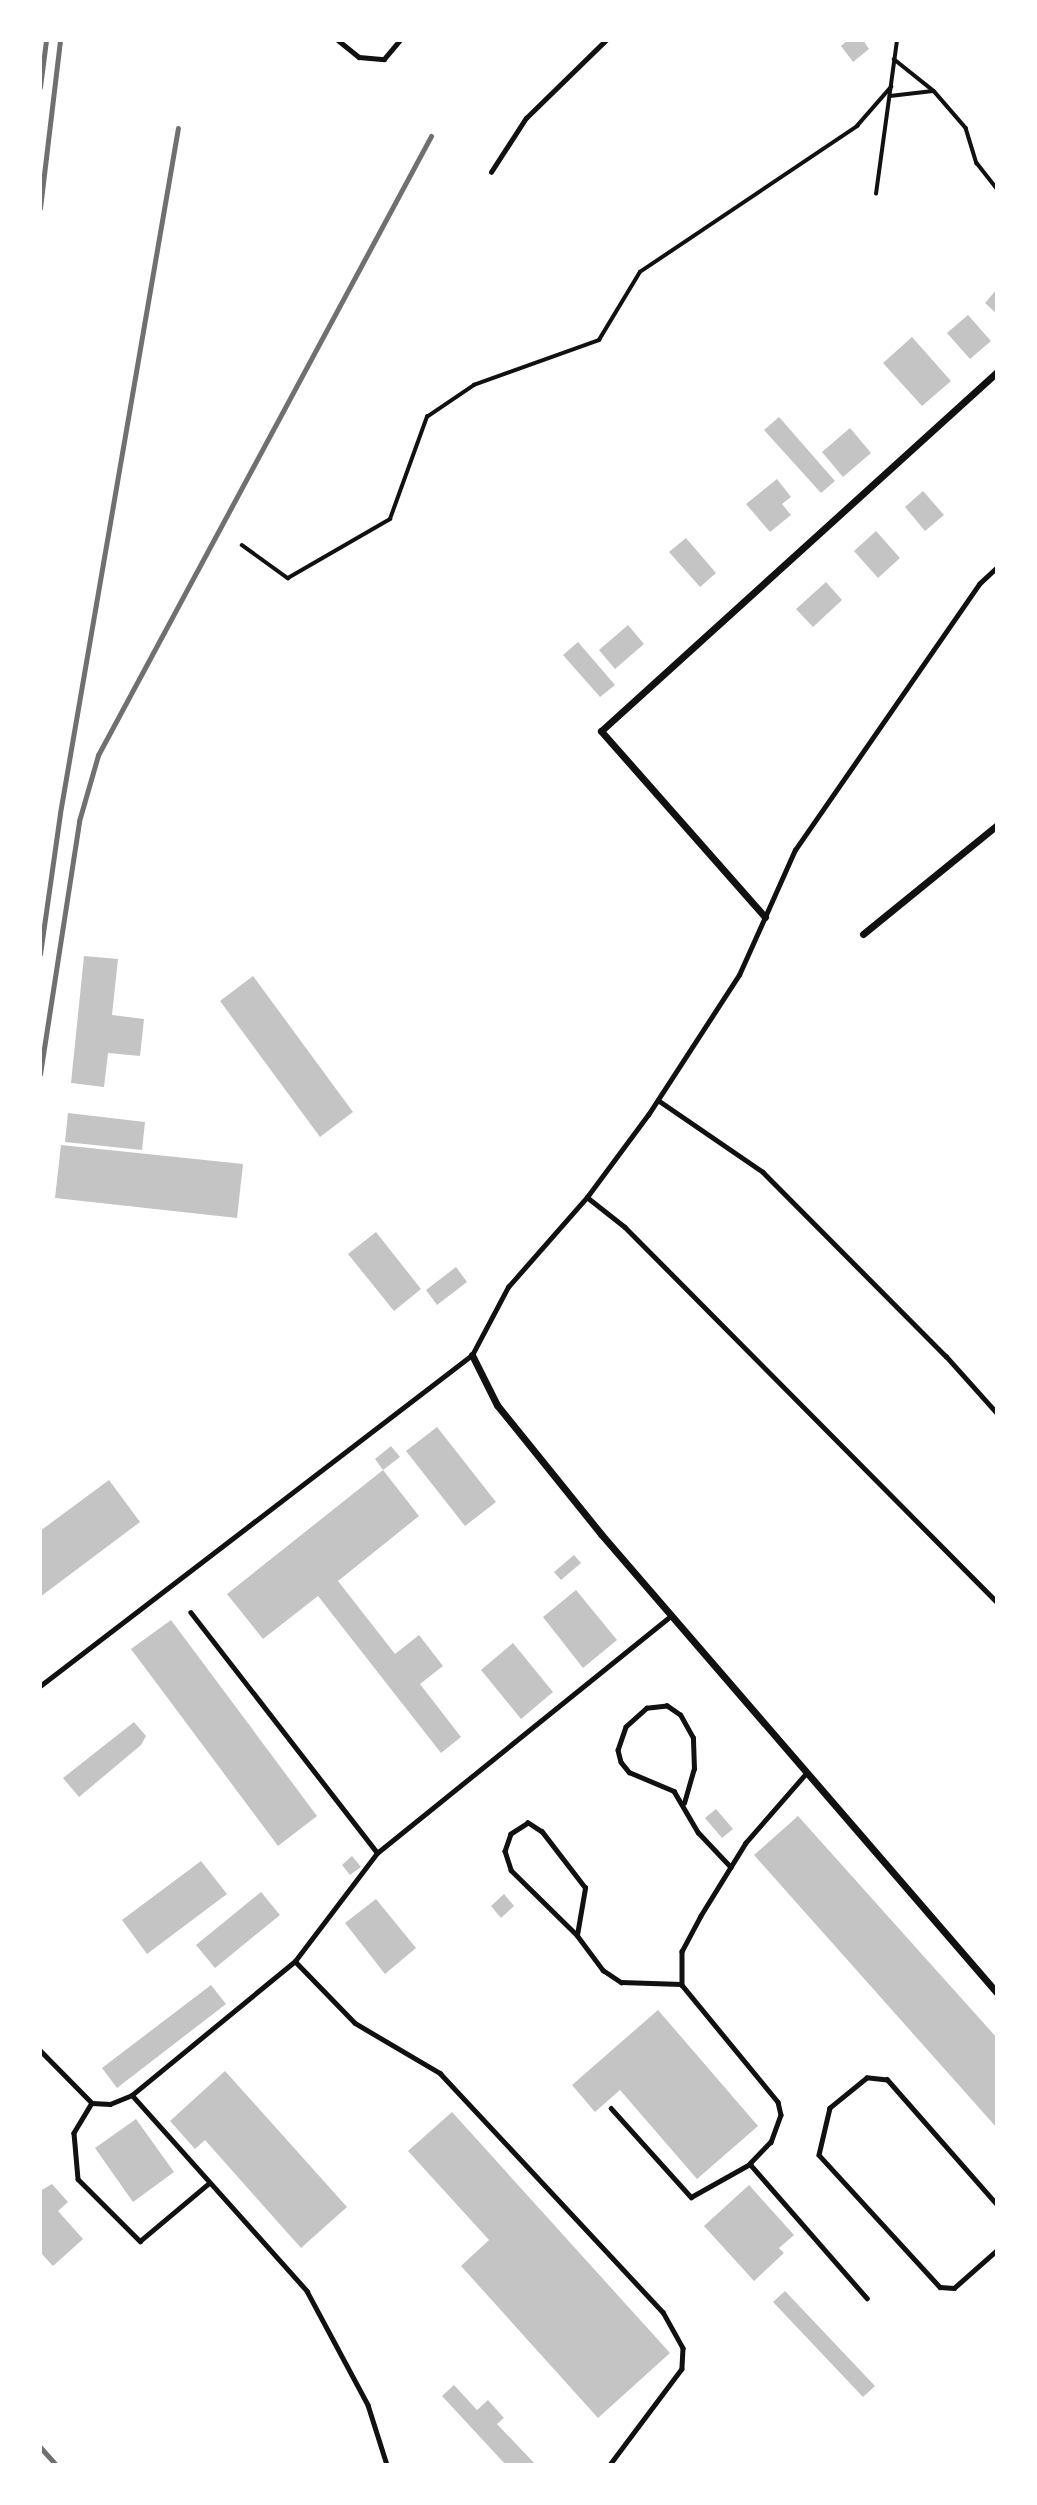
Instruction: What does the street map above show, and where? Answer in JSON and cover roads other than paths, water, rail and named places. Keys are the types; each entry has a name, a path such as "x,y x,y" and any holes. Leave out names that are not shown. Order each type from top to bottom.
{"street":[{"path":"765,918 601,732 997,372"},
{"path":"863,934 997,825"},
{"path":"472,1354 497,1405 672,1615 997,1993"}],"lane":[{"path":"338,40 359,57 384,59 400,40"},
{"path":"491,172 526,118 606,40"},
{"path":"40,1686 472,1354 508,1287 587,1197 658,1100 739,975 794,850 979,584 997,568"},
{"path":"658,1100 763,1172 817,1221 997,1413"},
{"path":"587,1197 625,1227 997,1602"},
{"path":"191,1612 377,1853"},
{"path":"40,2050 92,2102 110,2104 132,2095 295,1961 377,1853 672,1615"},
{"path":"684,1803 694,1769 693,1738 680,1715 667,1706 647,1708 626,1727 618,1750 621,1762 629,1772 661,1783 684,1803 698,1832 731,1867"},
{"path":"611,2108 691,2197 750,2164 771,2142 780,2115 778,2102 682,1984 682,1951 731,1867 778,1802 808,1773"},
{"path":"577,1935 585,1888 542,1832 528,1823 511,1834 505,1851 511,1870 577,1935 603,1970 621,1982 682,1984"},
{"path":"295,1961 355,2023 440,2073 663,2312 682,2348 682,2369 610,2465"},
{"path":"997,2205 887,2080 867,2078 830,2108 819,2155 940,2287 954,2288 997,2250"},
{"path":"132,2095 208,2184 307,2291 368,2405 387,2465"},
{"path":"92,2102 74,2133 78,2179 140,2241 208,2184"},
{"path":"750,2164 867,2298"}],"railway":[{"path":"40,87 46,40"},
{"path":"40,208 60,40"},
{"path":"40,954 60,813 178,128"},
{"path":"40,1074 79,821 98,755 431,136"},
{"path":"40,2447 56,2465"}]}
